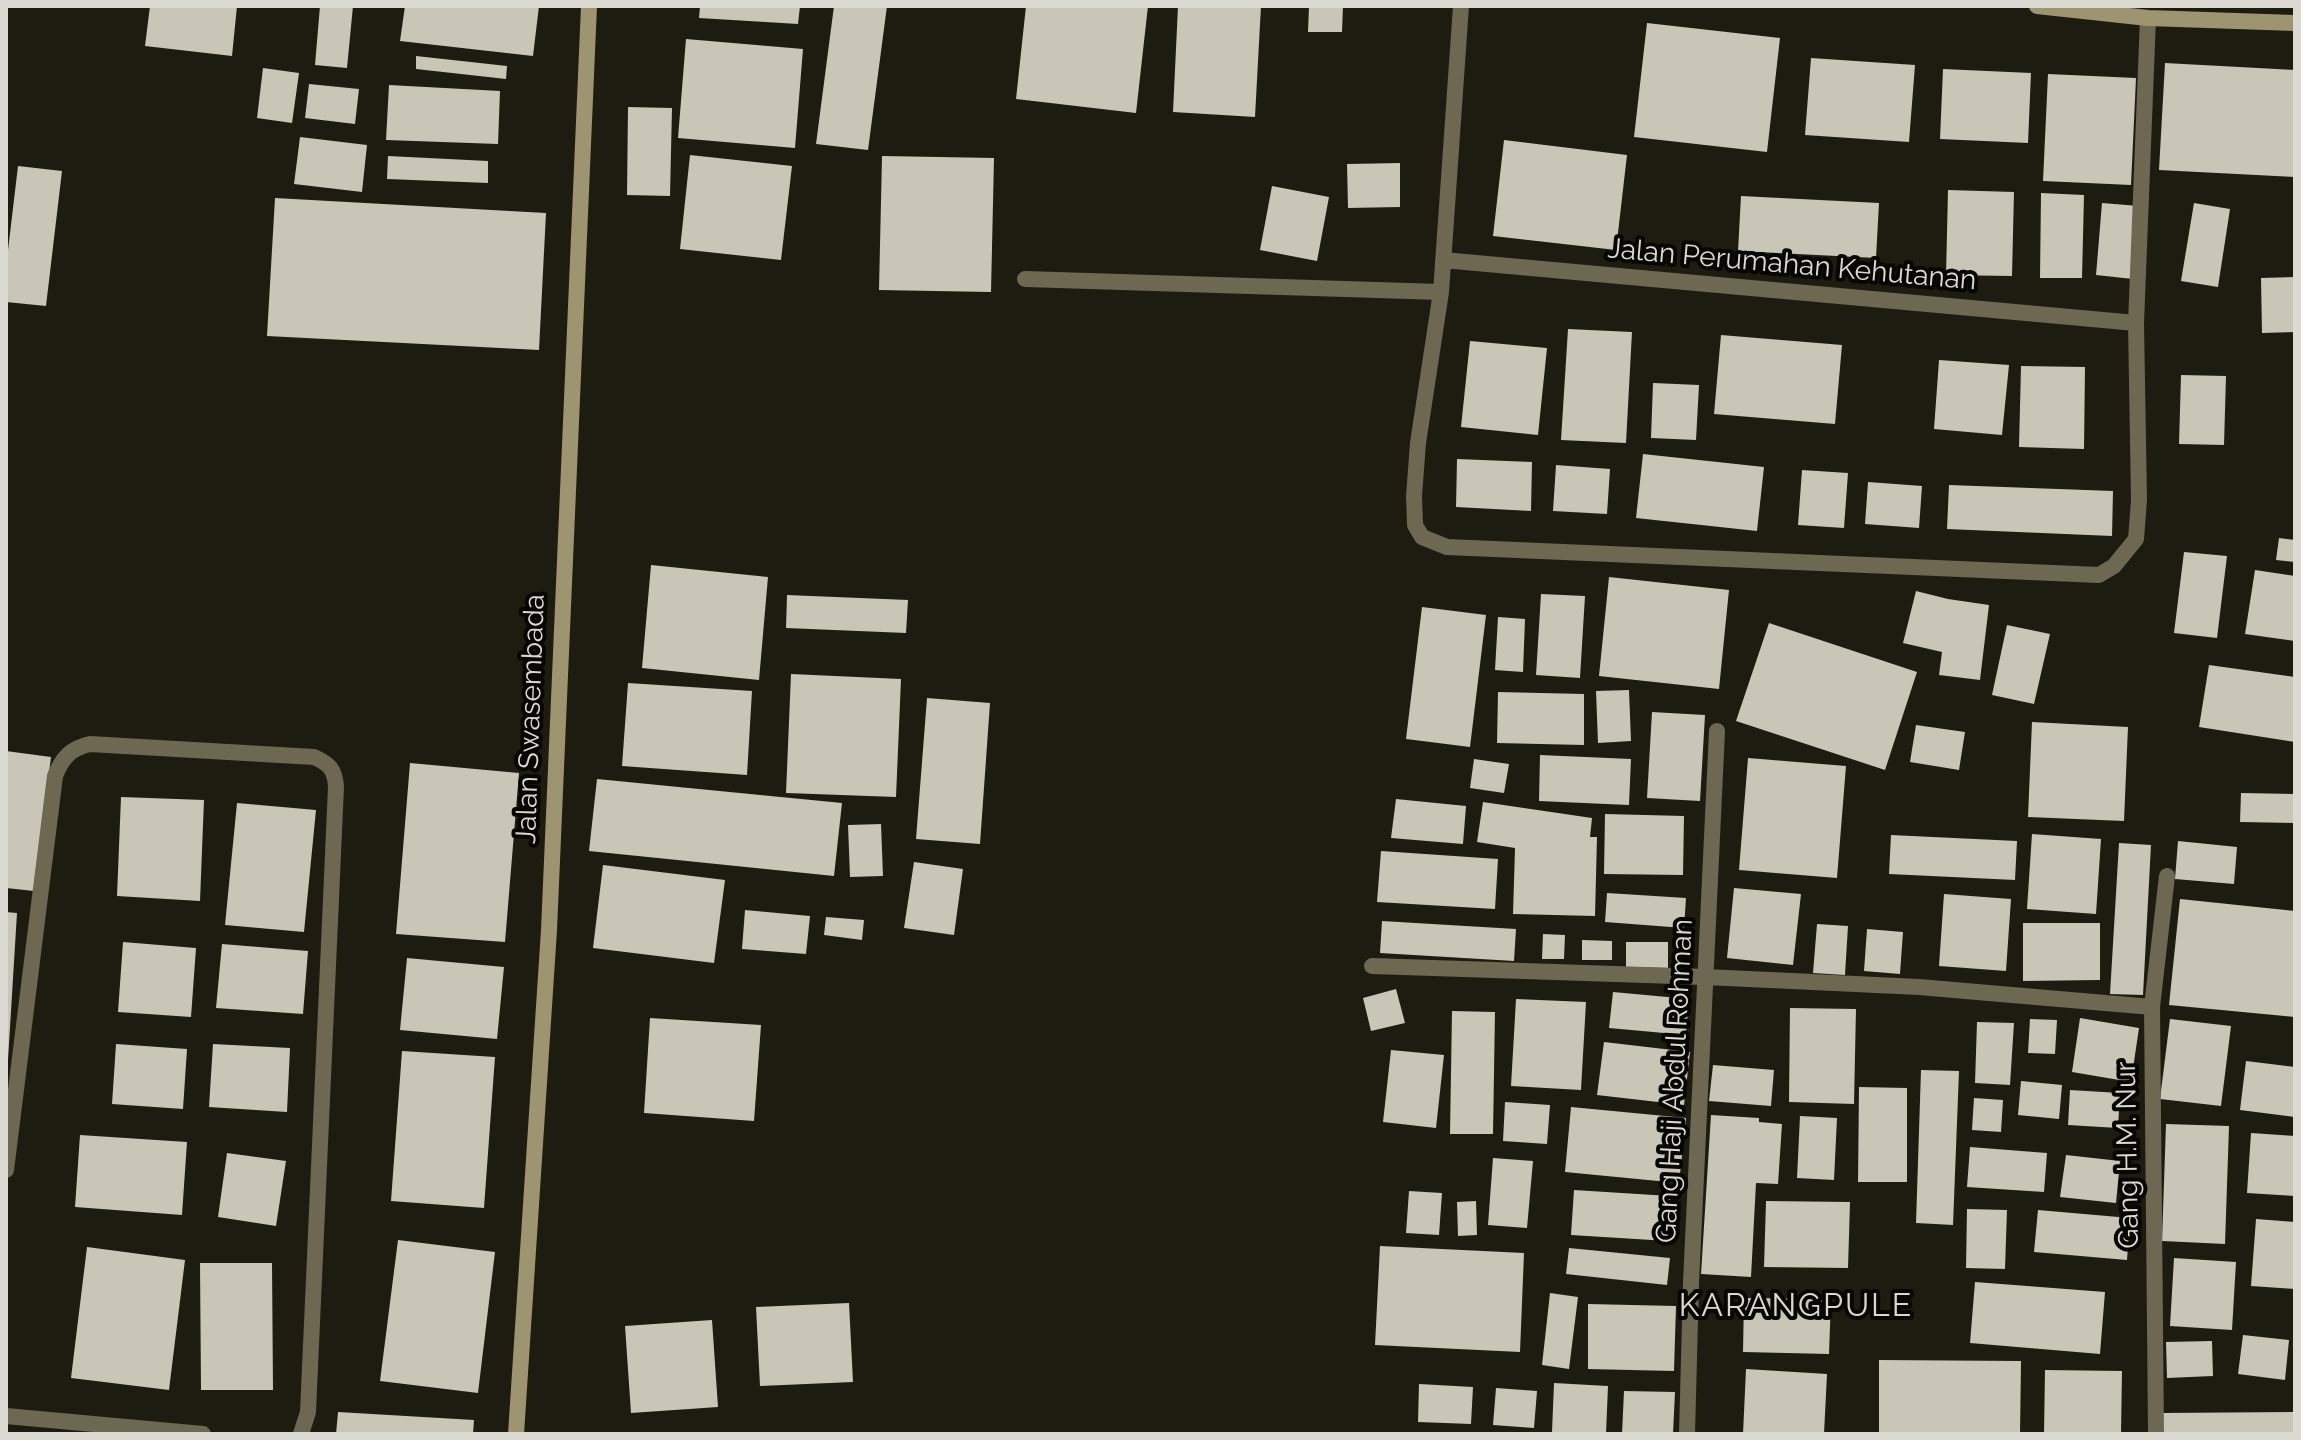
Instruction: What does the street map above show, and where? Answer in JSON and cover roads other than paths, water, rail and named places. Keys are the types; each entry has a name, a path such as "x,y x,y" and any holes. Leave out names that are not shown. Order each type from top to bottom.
{"street":[{"name":"Jalan Swasembada","path":"516,1434 549,930 589,6"},
{"path":"1461,6 1441,292 1418,443 1415,525 1422,537 1447,547 2099,575 2114,566 2136,539 2139,500 2136,323 2148,18"},
{"path":"2037,6 2148,18 2295,23"},
{"name":"Jalan Perumahan Kehutanan","path":"1443,260 2136,323"},
{"path":"1025,279 1441,292"},
{"name":"Gang Haji Abdul Rohman","path":"1687,1434 1691,1283 1717,731"},
{"path":"6,1170 55,776 60,762 75,747 90,744 314,757 327,762 335,773 336,787 308,1412 301,1434"},
{"name":"Gang H.M. Nur","path":"2156,1434 2152,1007 2167,876"},
{"path":"1372,966 1919,987 2152,1007"},
{"path":"6,1416 203,1434"}],"district":[{"name":"KARANGPULE","path":"1796,1306"}]}
